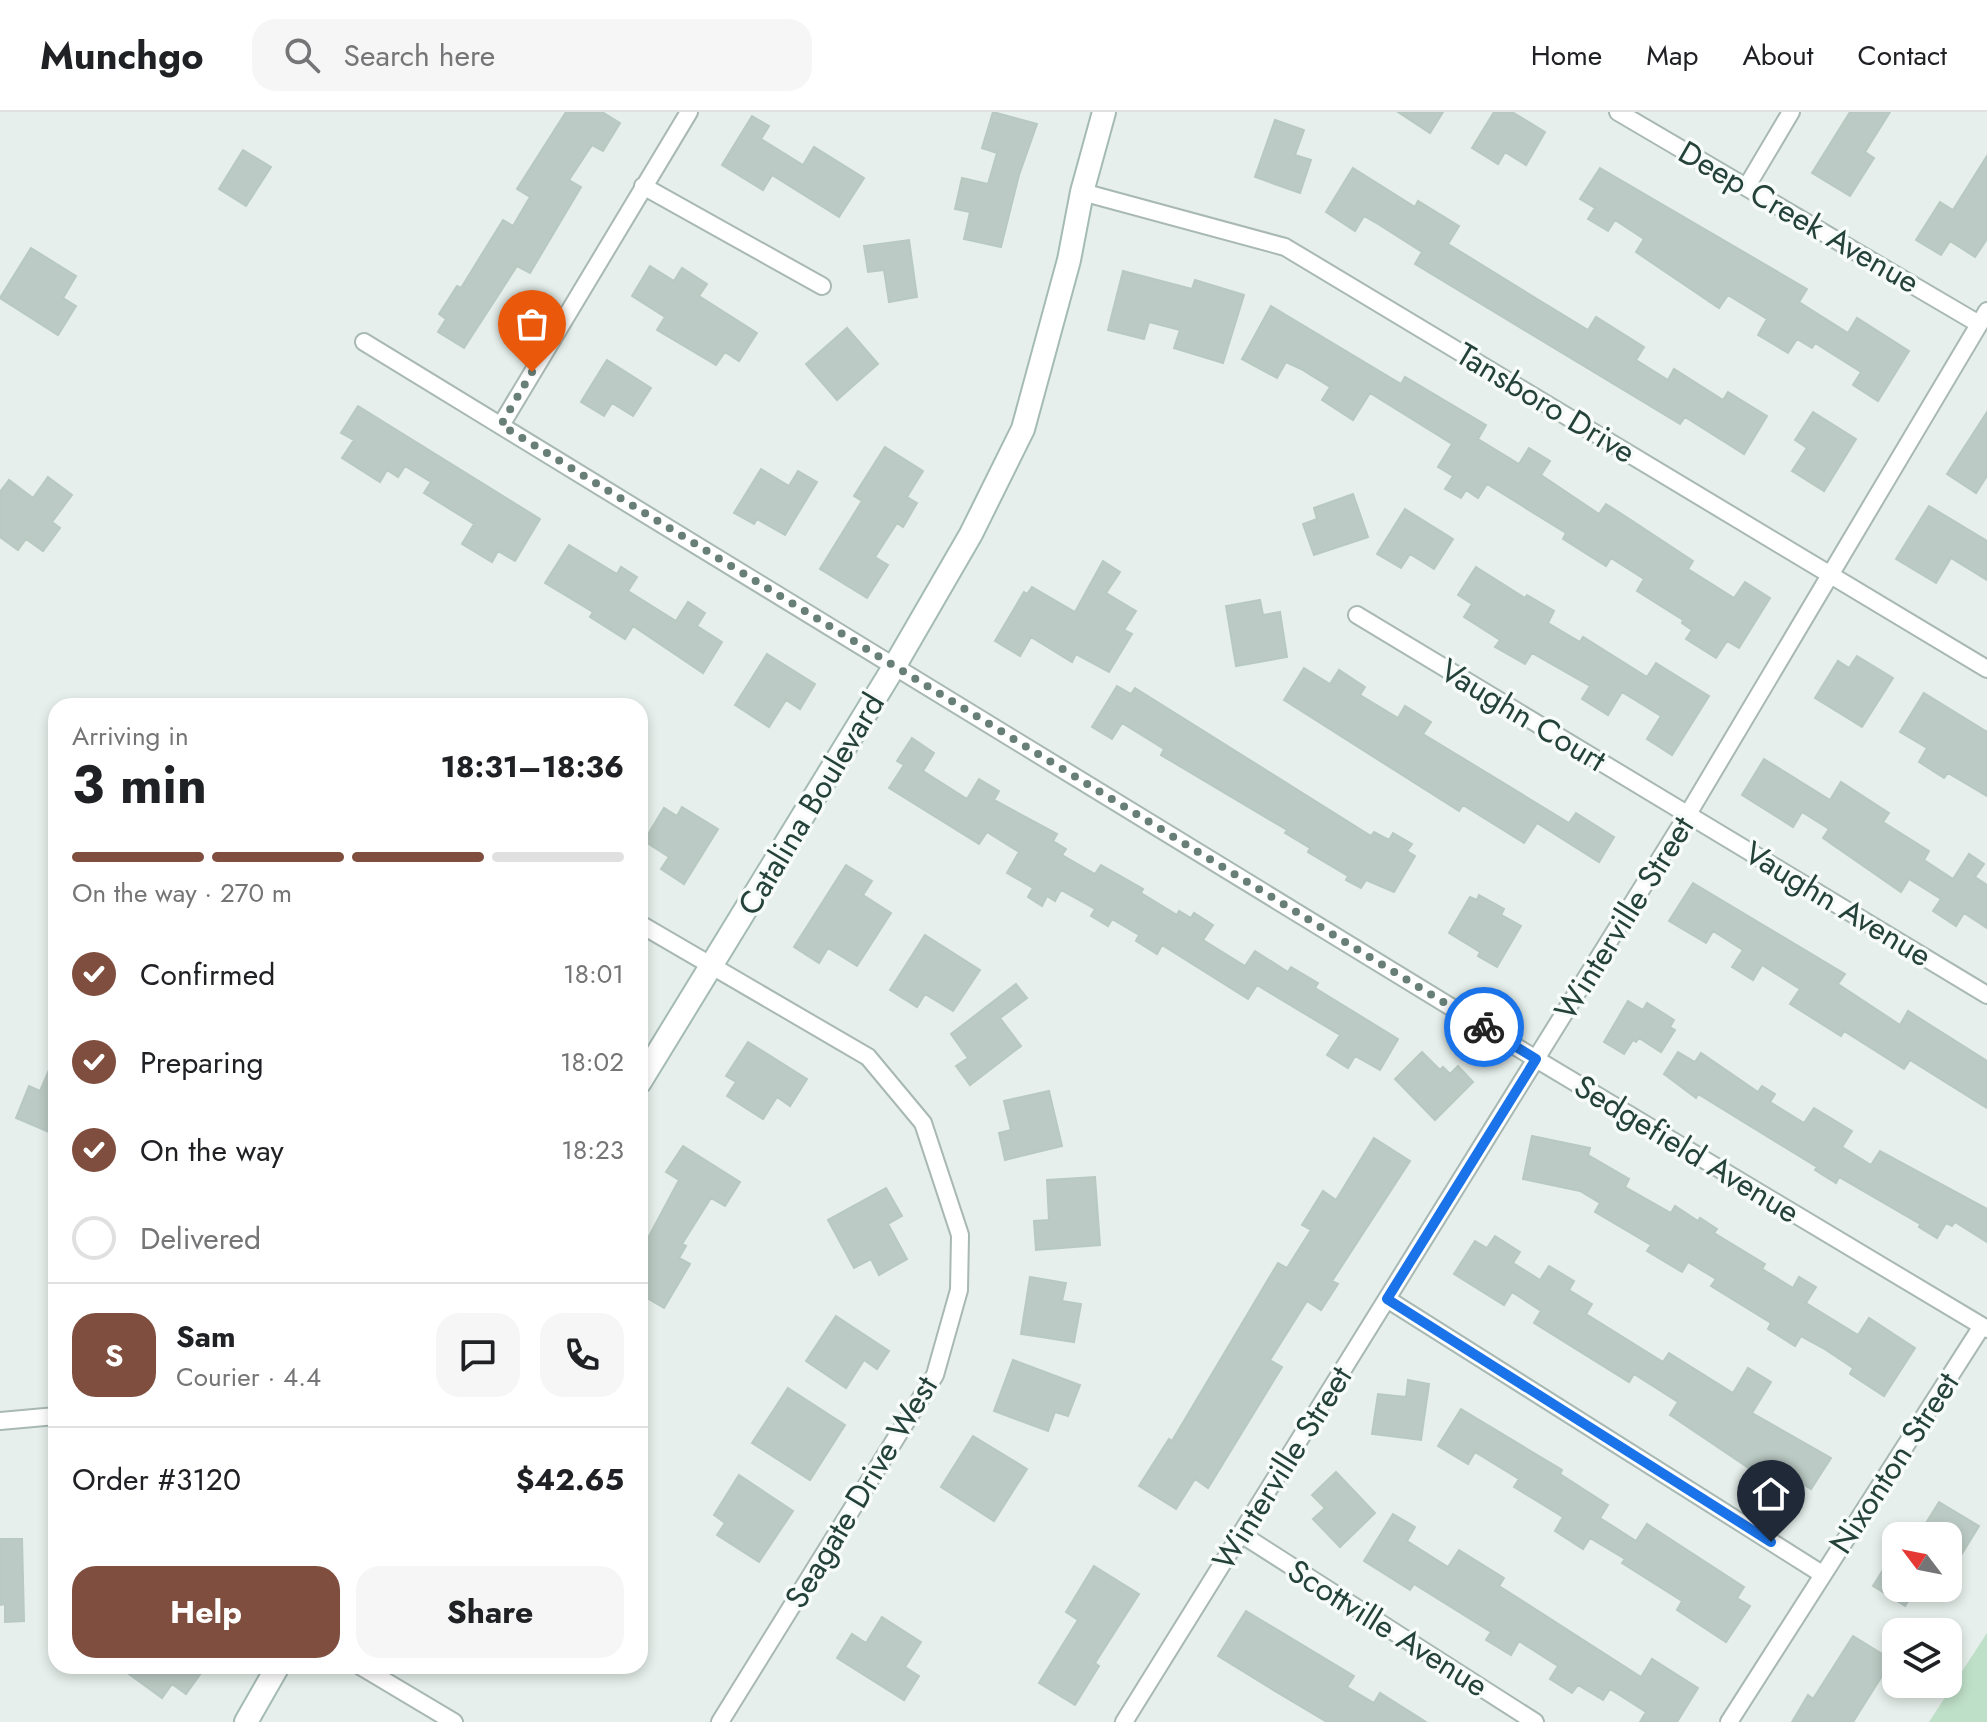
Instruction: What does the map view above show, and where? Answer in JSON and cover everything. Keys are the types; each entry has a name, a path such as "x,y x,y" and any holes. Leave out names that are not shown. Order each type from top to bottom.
{"street":[{"path":"501,425 689,112"},
{"name":"Catalina Boulevard","path":"648,1069 894,667 971,534 1023,429 1069,260 1082,192 1104,112"},
{"name":"Deep Creek Avenue","path":"1618,112 1983,317"},
{"path":"1747,186 1791,112"},
{"path":"643,186 822,286"},
{"name":"Tansboro Drive","path":"1082,192 1285,247 1987,669"},
{"name":"Winterville Street","path":"1124,1722 1688,814 1983,317"},
{"name":"Sedgefield Avenue","path":"364,342 1536,1059 1984,1327"},
{"name":"Vaughn Court","path":"1357,615 1688,814"},
{"name":"Vaughn Avenue","path":"1688,814 1987,995"},
{"name":"Seagate Drive West","path":"648,928 868,1057 923,1123 960,1235 959,1290 935,1375 720,1722"},
{"path":"1387,1299 1822,1574"},
{"name":"Nixonton Street","path":"1729,1722 1984,1327"},
{"path":"0,1421 48,1417"},
{"name":"Scottville Avenue","path":"1241,1534 1535,1722"},
{"path":"246,1722 273,1674"},
{"path":"373,1674 454,1722"}],"green space":[{"path":"1987,1633 1987,1722 1929,1722 1945,1698 1962,1698 1962,1671"}],"building":[{"path":"566,112 602,112 620,123 603,151 592,145 569,180 581,187 530,273 517,266 464,348 438,332 446,319 439,314 457,286 461,288 503,220 513,226 530,197 517,189"},
{"path":"993,112 1037,124 1019,175 1001,247 964,239 970,212 955,209 962,178 988,184 997,153 982,148"},
{"path":"1398,112 1443,112 1430,133"},
{"path":"1494,112 1512,112 1545,132 1526,165 1505,152 1498,164 1472,148"},
{"path":"1850,112 1890,112 1865,152 1874,158 1850,196 1812,173"},
{"path":"752,116 769,126 761,139 803,165 814,147 864,178 839,217 772,175 763,190 722,165"},
{"path":"1275,120 1304,130 1295,155 1311,160 1300,193 1255,177"},
{"path":"243,150 271,167 246,206 219,189"},
{"path":"1987,156 1987,239 1975,257 1950,241 1941,255 1916,240 1940,202 1953,210"},
{"path":"1353,168 1415,207 1418,201 1459,226 1448,244 1529,294 1588,330 1596,317 1644,347 1636,360 1668,380 1674,369 1723,400 1728,392 1767,416 1744,454 1685,417 1680,424 1415,264 1422,252 1378,224 1364,216 1355,231 1326,212"},
{"path":"1600,168 1807,289 1799,302 1848,333 1857,318 1909,351 1878,401 1853,385 1861,372 1815,343 1812,348 1797,339 1788,353 1758,335 1767,319 1728,295 1719,308 1636,252 1644,239 1615,220 1608,231 1588,219 1595,208 1580,199"},
{"path":"909,240 917,297 889,302 884,270 868,272 864,246"},
{"path":"31,248 76,276 63,298 76,306 58,335 0,298"},
{"path":"650,266 674,281 682,268 707,284 699,296 757,333 739,361 725,352 716,365 657,330 665,317 632,296"},
{"path":"1123,271 1192,289 1195,280 1244,295 1223,363 1174,348 1180,330 1149,322 1144,339 1108,330"},
{"path":"1271,306 1401,384 1405,377 1486,425 1478,439 1519,464 1529,448 1550,461 1541,475 1599,514 1606,504 1693,561 1688,569 1734,598 1745,582 1770,598 1739,648 1727,641 1716,658 1686,639 1692,630 1682,623 1683,620 1637,591 1644,579 1611,558 1606,566 1563,539 1566,533 1487,484 1478,498 1466,490 1461,498 1445,489 1453,476 1438,467 1452,444 1370,393 1353,420 1322,400 1330,387 1301,369 1286,362 1277,378 1242,359"},
{"path":"847,328 878,364 837,400 806,364"},
{"path":"607,360 651,388 633,416 612,403 604,416 581,402"},
{"path":"358,406 540,519 515,561 498,551 492,562 462,544 474,524 424,493 431,482 405,466 398,477 387,470 380,482 342,458 354,440 341,433"},
{"path":"1813,412 1856,439 1824,491 1792,471 1807,448 1795,440"},
{"path":"1987,412 1987,476 1976,493 1947,474"},
{"path":"885,447 923,471 907,497 917,503 903,527 897,523 875,557 888,565 867,598 820,569 862,501 854,496"},
{"path":"761,469 789,486 798,471 817,482 785,535 757,519 754,524 734,513"},
{"path":"48,477 72,495 52,522 60,528 43,551 26,539 18,550 0,537 0,492 9,480 33,498"},
{"path":"1353,494 1368,537 1314,555 1303,524 1317,519 1314,508"},
{"path":"1929,506 1987,541 1987,580 1951,558 1936,583 1896,559"},
{"path":"1405,509 1453,539 1434,569 1410,554 1401,568 1377,554"},
{"path":"569,545 617,574 621,567 637,577 628,591 676,621 688,602 705,613 697,626 722,642 703,673 633,626 625,639 590,617 593,612 545,583"},
{"path":"1103,561 1120,572 1106,593 1136,611 1124,630 1132,634 1109,672 1076,654 1072,662 1031,637 1020,656 995,641 1024,592 1027,594 1032,587 1075,612"},
{"path":"1476,567 1525,598 1527,595 1554,611 1548,623 1580,642 1583,637 1647,677 1656,663 1709,696 1672,755 1647,739 1661,716 1622,692 1608,715 1582,699 1590,686 1532,653 1525,664 1495,647 1500,640 1464,617 1472,604 1458,595"},
{"path":"1260,600 1263,615 1280,612 1287,657 1236,666 1226,606"},
{"path":"767,654 815,684 800,709 786,700 769,727 735,705"},
{"path":"1857,656 1893,678 1862,727 1815,698 1838,661 1849,668"},
{"path":"1304,668 1330,684 1339,670 1365,687 1360,695 1398,718 1405,706 1431,722 1423,734 1569,823 1576,813 1614,837 1599,862 1537,823 1524,843 1463,805 1459,811 1284,700"},
{"path":"1117,686 1131,694 1135,688 1371,836 1374,832 1389,840 1393,833 1412,844 1407,851 1415,856 1394,892 1366,880 1361,888 1346,880 1348,876 1308,852 1310,848 1285,833 1287,830 1161,755 1164,749 1122,723 1112,739 1092,727"},
{"path":"1924,693 1987,732 1987,796 1948,773 1944,778 1919,762 1927,748 1900,732"},
{"path":"912,738 934,753 923,771 967,799 979,779 999,791 994,800 1057,834 1053,841 1066,849 1062,855 1095,874 1101,865 1143,889 1141,893 1177,915 1179,911 1191,918 1194,913 1213,925 1203,940 1245,966 1255,951 1288,972 1291,967 1318,983 1315,988 1398,1039 1380,1070 1355,1056 1348,1068 1327,1055 1340,1035 1257,985 1248,999 1162,945 1157,954 1136,941 1139,935 1112,919 1108,926 1091,916 1095,909 1061,890 1055,901 1047,896 1042,906 1028,897 1033,888 1007,873 1019,852 987,832 979,844 889,788 904,765 897,761"},
{"path":"1764,759 1830,800 1841,782 1889,813 1883,822 1929,851 1924,860 1953,879 1969,854 1984,864 1975,877 1987,885 1987,928 1964,913 1956,926 1933,911 1941,899 1909,879 1901,892 1823,838 1829,829 1802,812 1793,827 1742,795"},
{"path":"682,807 718,829 684,884 661,869 669,857 648,844 648,834 664,808 677,816"},
{"path":"846,865 872,881 863,895 891,913 857,966 828,948 819,963 794,947"},
{"path":"1693,883 1845,974 1838,984 1900,1025 1908,1011 1987,1061 1987,1108 1910,1060 1904,1069 1844,1031 1841,1036 1790,1004 1800,989 1762,965 1753,980 1732,967 1743,950 1713,931 1706,943 1669,921"},
{"path":"1479,895 1504,909 1501,915 1521,926 1497,967 1478,956 1480,952 1449,933 1470,897 1477,900"},
{"path":"925,935 980,970 953,1011 925,994 917,1007 890,990"},
{"path":"1016,984 1027,998 1000,1018 1021,1046 970,1085 956,1066 968,1058 951,1034"},
{"path":"1628,1001 1643,1010 1647,1003 1674,1020 1670,1027 1675,1030 1661,1052 1639,1038 1636,1042 1633,1040 1624,1054 1604,1042"},
{"path":"748,1042 807,1079 790,1106 777,1097 763,1119 727,1096 736,1082 726,1076"},
{"path":"1422,1052 1440,1070 1443,1067 1450,1074 1458,1066 1473,1082 1435,1120 1395,1079"},
{"path":"1678,1052 1695,1062 1701,1053 1758,1092 1762,1086 1775,1094 1770,1102 1804,1123 1814,1108 1852,1131 1842,1147 1871,1165 1880,1151 1987,1209 1987,1242 1955,1222 1952,1226 1946,1223 1937,1238 1919,1227 1920,1224 1839,1177 1836,1183 1815,1170 1817,1167 1698,1094 1696,1098 1664,1074"},
{"path":"48,1072 48,1132 16,1118 29,1086 40,1091"},
{"path":"1049,1091 1062,1146 1005,1160 999,1133 1011,1130 1004,1101"},
{"path":"1532,1136 1590,1148 1588,1155 1629,1179 1625,1187 1671,1213 1675,1206 1698,1221 1700,1218 1717,1229 1714,1233 1765,1264 1762,1269 1793,1288 1799,1277 1816,1287 1806,1303 1858,1335 1869,1318 1915,1348 1884,1396 1850,1374 1853,1368 1823,1348 1801,1336 1795,1346 1768,1329 1771,1323 1711,1286 1716,1279 1688,1262 1682,1272 1647,1251 1651,1245 1595,1212 1600,1203 1580,1191 1523,1179"},
{"path":"1374,1138 1410,1161 1332,1281 1338,1284 1321,1310 1307,1301 1270,1360 1282,1367 1208,1488 1195,1479 1176,1509 1139,1486 1169,1439 1172,1441 1278,1263 1287,1268 1311,1230 1302,1225 1323,1191 1336,1200"},
{"path":"683,1146 740,1182 725,1206 711,1198 682,1244 686,1246 679,1258 690,1264 664,1308 648,1299 648,1238 679,1180 666,1172"},
{"path":"1095,1177 1100,1245 1036,1250 1034,1221 1049,1220 1047,1180"},
{"path":"886,1188 902,1216 888,1224 907,1259 879,1275 871,1259 854,1268 828,1220"},
{"path":"1495,1236 1520,1252 1513,1263 1540,1280 1549,1266 1574,1281 1569,1290 1592,1304 1586,1314 1663,1362 1669,1353 1733,1393 1748,1368 1771,1382 1752,1413 1831,1458 1811,1489 1797,1480 1790,1492 1753,1471 1670,1415 1678,1402 1634,1374 1629,1382 1534,1323 1541,1311 1512,1292 1504,1305 1454,1274 1475,1241 1487,1248"},
{"path":"1030,1277 1066,1283 1062,1301 1081,1304 1074,1342 1021,1334"},
{"path":"836,1316 889,1351 877,1369 864,1360 846,1388 806,1361"},
{"path":"1013,1360 1080,1385 1068,1416 1055,1412 1048,1431 994,1411"},
{"path":"1408,1380 1429,1384 1421,1440 1372,1434 1378,1394 1406,1397"},
{"path":"788,1388 845,1425 810,1480 752,1443"},
{"path":"1461,1409 1562,1470 1560,1474 1608,1505 1600,1518 1636,1541 1647,1524 1744,1587 1737,1598 1750,1606 1726,1642 1677,1610 1682,1601 1622,1563 1625,1559 1590,1538 1583,1549 1555,1531 1563,1517 1514,1487 1519,1479 1475,1452 1468,1464 1438,1446"},
{"path":"973,1436 1027,1469 994,1521 941,1487"},
{"path":"1336,1472 1375,1513 1340,1547 1313,1519 1325,1508 1312,1495"},
{"path":"739,1475 793,1511 759,1562 717,1535 725,1523 714,1515"},
{"path":"1939,1502 1979,1526 1962,1554 1962,1522 1927,1522"},
{"path":"1393,1514 1415,1527 1407,1541 1448,1567 1459,1550 1504,1578 1499,1586 1641,1677 1652,1659 1698,1688 1677,1722 1640,1722 1646,1712 1610,1689 1603,1700 1578,1685 1572,1693 1550,1679 1558,1666 1519,1641 1511,1655 1486,1640 1491,1632 1414,1584 1410,1590 1364,1561"},
{"path":"0,1539 22,1539 24,1621 5,1622 5,1604 0,1605"},
{"path":"1094,1566 1139,1594 1095,1663 1099,1666 1075,1705 1039,1683 1078,1620 1066,1612"},
{"path":"1882,1572 1882,1592 1873,1586"},
{"path":"1246,1611 1354,1676 1347,1687 1374,1703 1380,1693 1426,1722 1327,1722 1218,1656"},
{"path":"882,1617 921,1642 905,1667 919,1676 904,1700 837,1658 852,1634 866,1643"},
{"path":"1853,1636 1882,1654 1882,1676 1853,1722 1792,1722 1808,1695 1813,1699"},
{"path":"129,1674 200,1674 186,1694 172,1684 162,1698"}],"way so far":[{"path":"532,372 501,425 1484,1027"}],"route":[{"path":"1484,1027 1536,1059 1387,1299 1771,1542"}]}
